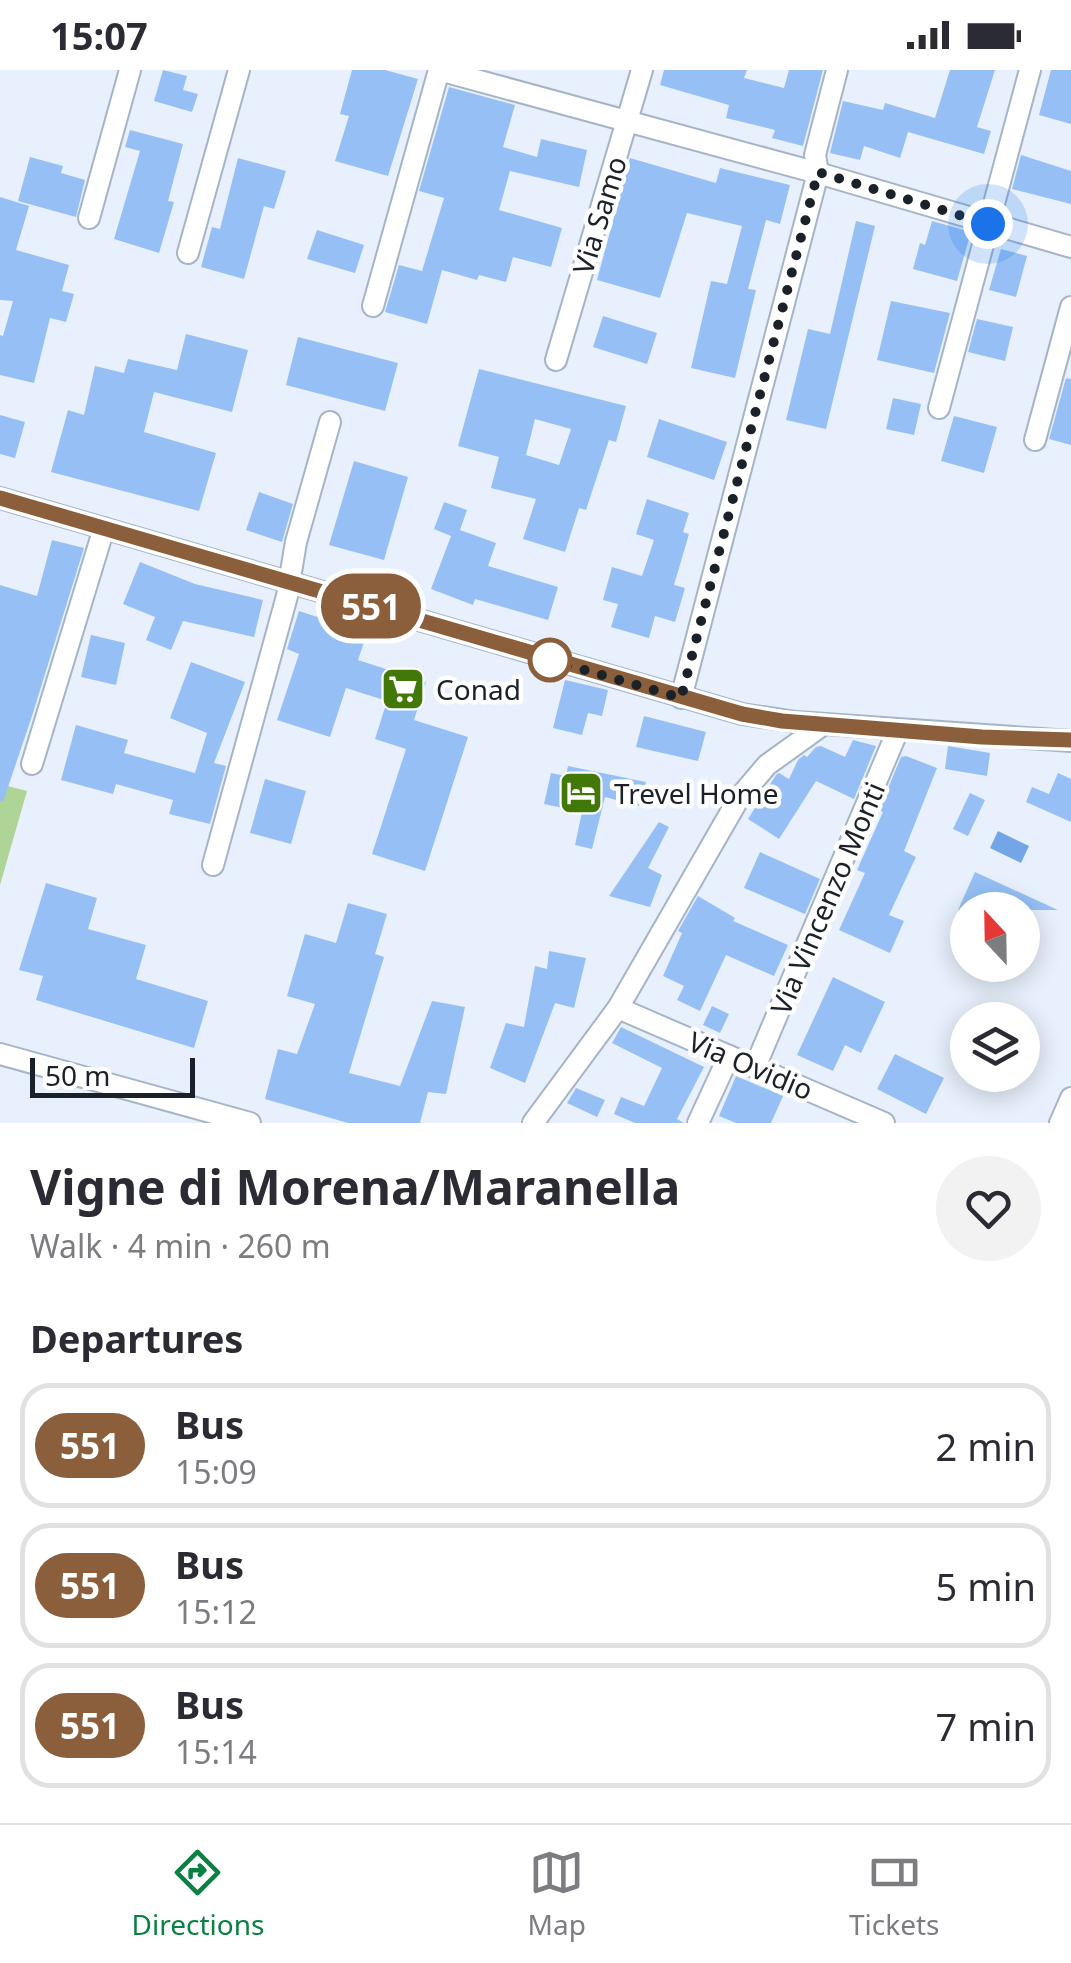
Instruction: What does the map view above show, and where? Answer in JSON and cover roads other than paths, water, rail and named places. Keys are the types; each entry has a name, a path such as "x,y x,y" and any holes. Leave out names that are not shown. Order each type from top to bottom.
{"street":[{"path":"90,218 130,70"},
{"path":"188,253 239,70"},
{"path":"373,306 439,70 818,172 1071,247"},
{"name":"Via Samo","path":"556,360 642,70"},
{"path":"681,698 818,172 815,155 837,70"},
{"path":"939,408 1030,70"},
{"path":"1035,440 1071,307"},
{"path":"213,865 330,422"},
{"path":"0,498 755,717 1071,740"},
{"path":"32,764 104,528"},
{"path":"533,1123 618,1008 738,798 768,765 824,724"},
{"name":"Via Vincenzo Monti","path":"755,1067 898,730"},
{"name":"Via Ovidio","path":"618,1008 884,1123"},
{"path":"0,1054 250,1123"},
{"path":"698,1123 729,1056"},
{"path":"1060,1123 1071,1098"}],"water":[{"path":"998,831 1029,846 1021,863 990,848"}],"place":[{"name":"Conad","path":"403,689"},
{"name":"Trevel Home","path":"581,793"}]}
